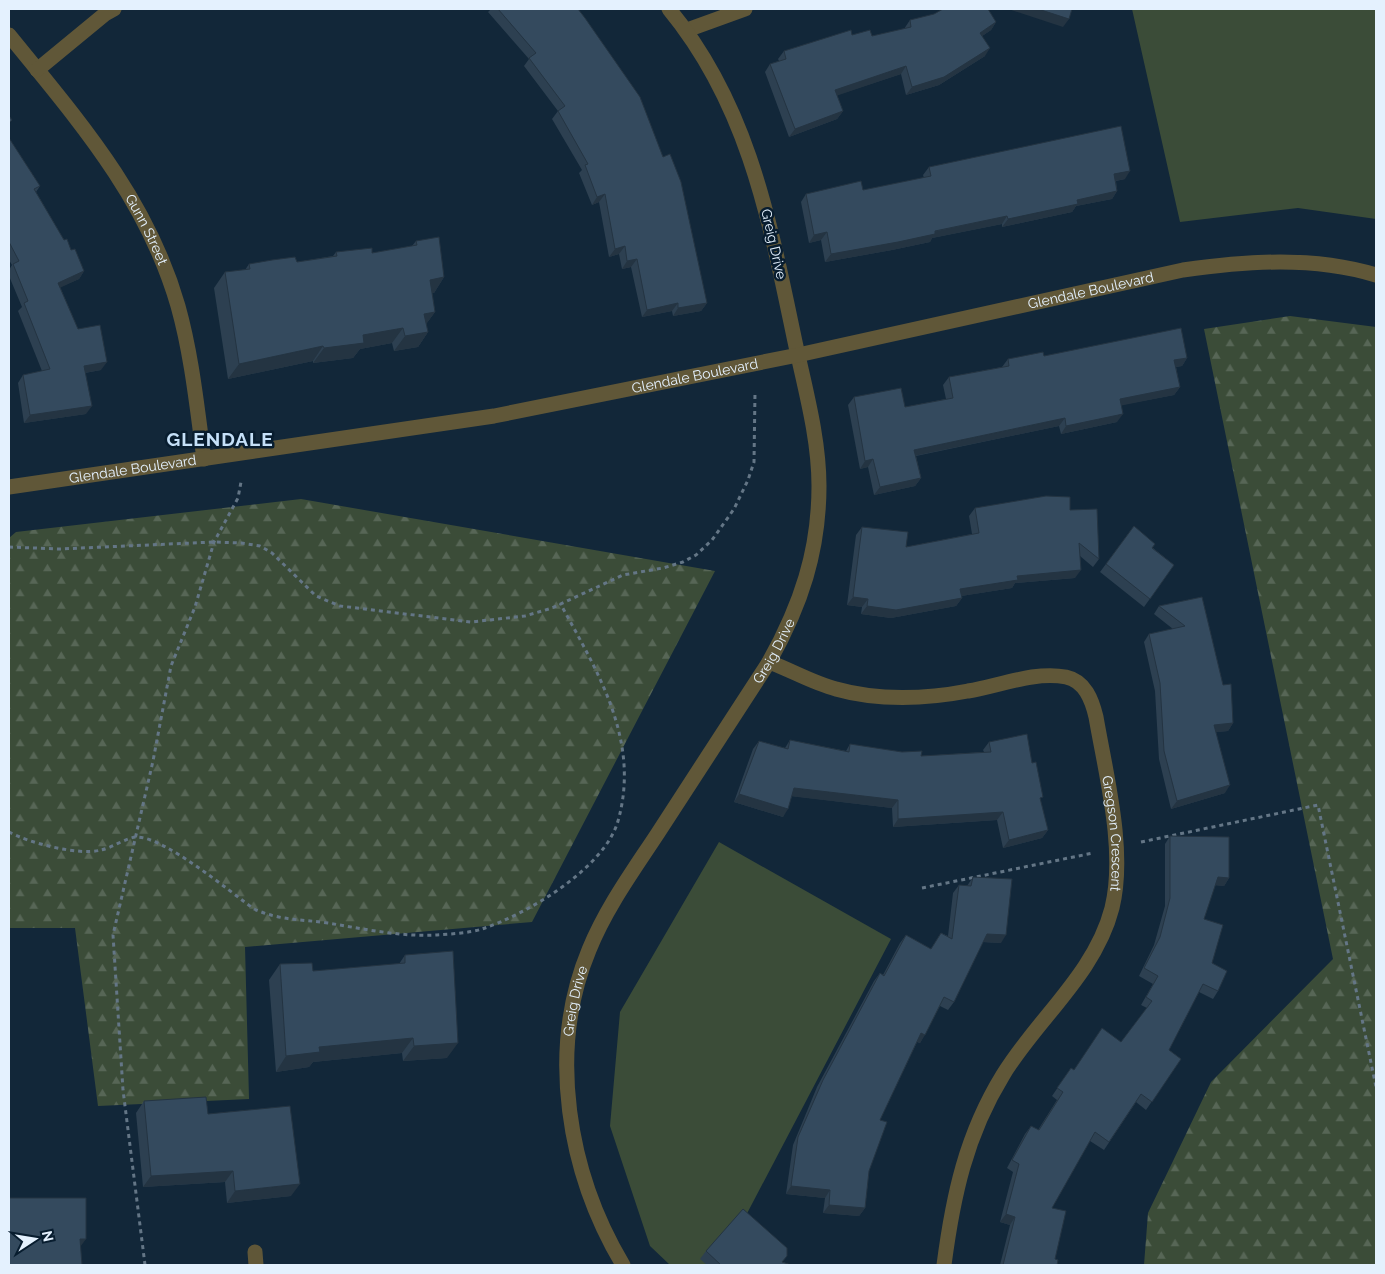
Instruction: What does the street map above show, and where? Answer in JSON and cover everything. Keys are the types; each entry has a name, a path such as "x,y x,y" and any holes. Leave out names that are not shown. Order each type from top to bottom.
{"street":[{"path":"37,70 105,14 114,9"},
{"name":"Greig Drive","path":"623,1265 596,1212 581,1169 570,1121 567,1068 571,1013 589,950 615,898 769,662 787,630 802,594 813,548 819,485 815,439 798,355 768,216 753,165 729,102 713,71 686,30 669,9"},
{"path":"686,30 745,9"},
{"name":"Gunn Street","path":"9,35 114,168 138,208 161,256 177,305 188,348 204,459"},
{"name":"Glendale Boulevard","path":"9,486 494,416 798,355 1184,270 1240,262 1275,261 1311,263 1376,275"},
{"name":"Gregson Crescent","path":"769,662 836,689 877,695 926,698 968,692 1040,676 1054,676 1068,677 1080,684 1091,698 1096,717 1117,847 1117,881 1112,909 1099,943 1084,967 1004,1074 981,1114 962,1166 950,1222 944,1265"}],"path":[{"path":"9,547 60,549 214,542 260,546 272,553 316,596 340,606 471,622 525,616 560,604 623,575 683,562 696,555 712,540 734,509 748,480 754,462 755,392"},
{"path":"145,1265 124,1090 113,934 136,837 171,666 195,607 214,542 238,498 241,482"},
{"path":"9,832 21,838 88,853 113,847 136,837 158,842 254,909 272,917 296,922 327,923 362,931 435,935 482,929 526,909 553,894 587,866 607,841 618,822 622,795 623,762 618,722 612,703 560,604"},
{"path":"1141,842 1318,804 1376,1087"},
{"path":"922,888 1093,853"}],"green space":[{"path":"1132,9 1376,9 1376,219 1298,208 1180,222"},
{"path":"1290,316 1376,327 1376,1265 1144,1265 1148,1213 1211,1082 1333,959 1204,329"},
{"path":"301,499 715,571 532,922 245,947 249,1099 98,1106 75,928 9,928 9,538 16,532"},
{"path":"719,842 891,939 720,1265 670,1265 650,1246 610,1126 620,1012"}],"building":[{"path":"498,9 578,9 585,18 640,97 663,157 670,154 681,182 707,303 678,308 678,303 647,310 637,259 627,261 625,246 615,249 605,194 597,197 585,165 588,164 558,111 565,106 529,58 536,53"},
{"path":"943,9 988,9 996,22 980,33 990,48 944,77 912,87 906,66 835,90 843,111 795,129 770,64 786,59 784,51 851,30 852,35 870,30 872,36 911,27 910,20 934,14"},
{"path":"1038,9 1072,9 1069,19"},
{"path":"1121,126 1130,171 1114,174 1117,191 1077,200 1078,204 1008,219 1007,216 935,231 935,234 898,242 831,254 827,232 814,235 806,194 861,181 863,190 931,176 929,167"},
{"path":"9,138 40,186 34,189 64,240 67,239 71,250 75,249 84,271 58,283 78,329 100,325 107,362 84,366 92,406 30,415 23,375 50,369 24,303 28,301 13,264 19,261 9,242"},
{"path":"439,237 444,277 430,280 435,312 424,314 428,332 405,336 403,328 363,335 364,343 324,348 323,346 239,364 225,272 250,269 249,264 295,257 297,262 337,256 336,252 372,248 372,253 417,245 416,241"},
{"path":"1181,328 1187,358 1174,360 1180,387 1120,399 1123,414 1066,426 1065,418 914,450 921,478 880,487 873,459 865,461 854,397 901,388 905,407 953,398 949,377 1009,366 1008,359 1043,352 1044,356"},
{"path":"1046,496 1070,497 1070,510 1097,509 1099,559 1079,543 1081,570 1017,576 1018,580 960,589 962,598 896,610 867,606 868,599 853,597 862,527 908,532 906,547 979,533 975,508"},
{"path":"1134,526 1155,544 1152,548 1174,565 1150,599 1106,564"},
{"path":"1202,597 1223,685 1231,684 1233,723 1214,725 1230,785 1177,801 1164,751 1160,683 1149,634 1185,626 1159,606"},
{"path":"1027,734 1032,763 1036,762 1043,797 1040,798 1048,830 1009,840 1003,812 898,819 898,800 794,788 788,809 739,794 759,741 788,749 790,740 849,752 850,744 902,752 922,751 921,756 991,752 989,742"},
{"path":"1170,836 1229,837 1229,878 1218,877 1204,919 1223,925 1212,963 1227,971 1218,991 1203,984 1169,1050 1181,1059 1152,1102 1141,1094 1109,1142 1095,1132 1052,1208 1066,1211 1055,1259 1058,1260 1057,1265 1003,1265 1015,1217 1006,1214 1019,1164 1012,1160 1031,1126 1039,1130 1063,1092 1057,1088 1071,1068 1074,1070 1102,1028 1121,1042 1152,1001 1146,997 1158,976 1144,968 1160,937 1170,898"},
{"path":"973,877 1012,879 1006,935 987,934 954,1002 944,997 925,1035 921,1033 880,1120 887,1122 869,1171 865,1208 829,1205 830,1190 791,1186 798,1137 823,1080 880,973 884,976 906,935 931,949 941,933 952,939 959,885 971,886"},
{"path":"453,951 458,1043 414,1046 413,1038 319,1047 320,1052 286,1056 280,964 312,963 313,971 405,963 405,955"},
{"path":"206,1097 208,1114 290,1106 300,1184 235,1191 233,1171 151,1176 144,1101"},
{"path":"9,1198 86,1198 86,1239 80,1239 82,1265 9,1265"},
{"path":"743,1209 787,1248 787,1256 782,1262 791,1265 721,1265 706,1251"}],"district":[{"name":"GLENDALE","path":"220,439"}]}
